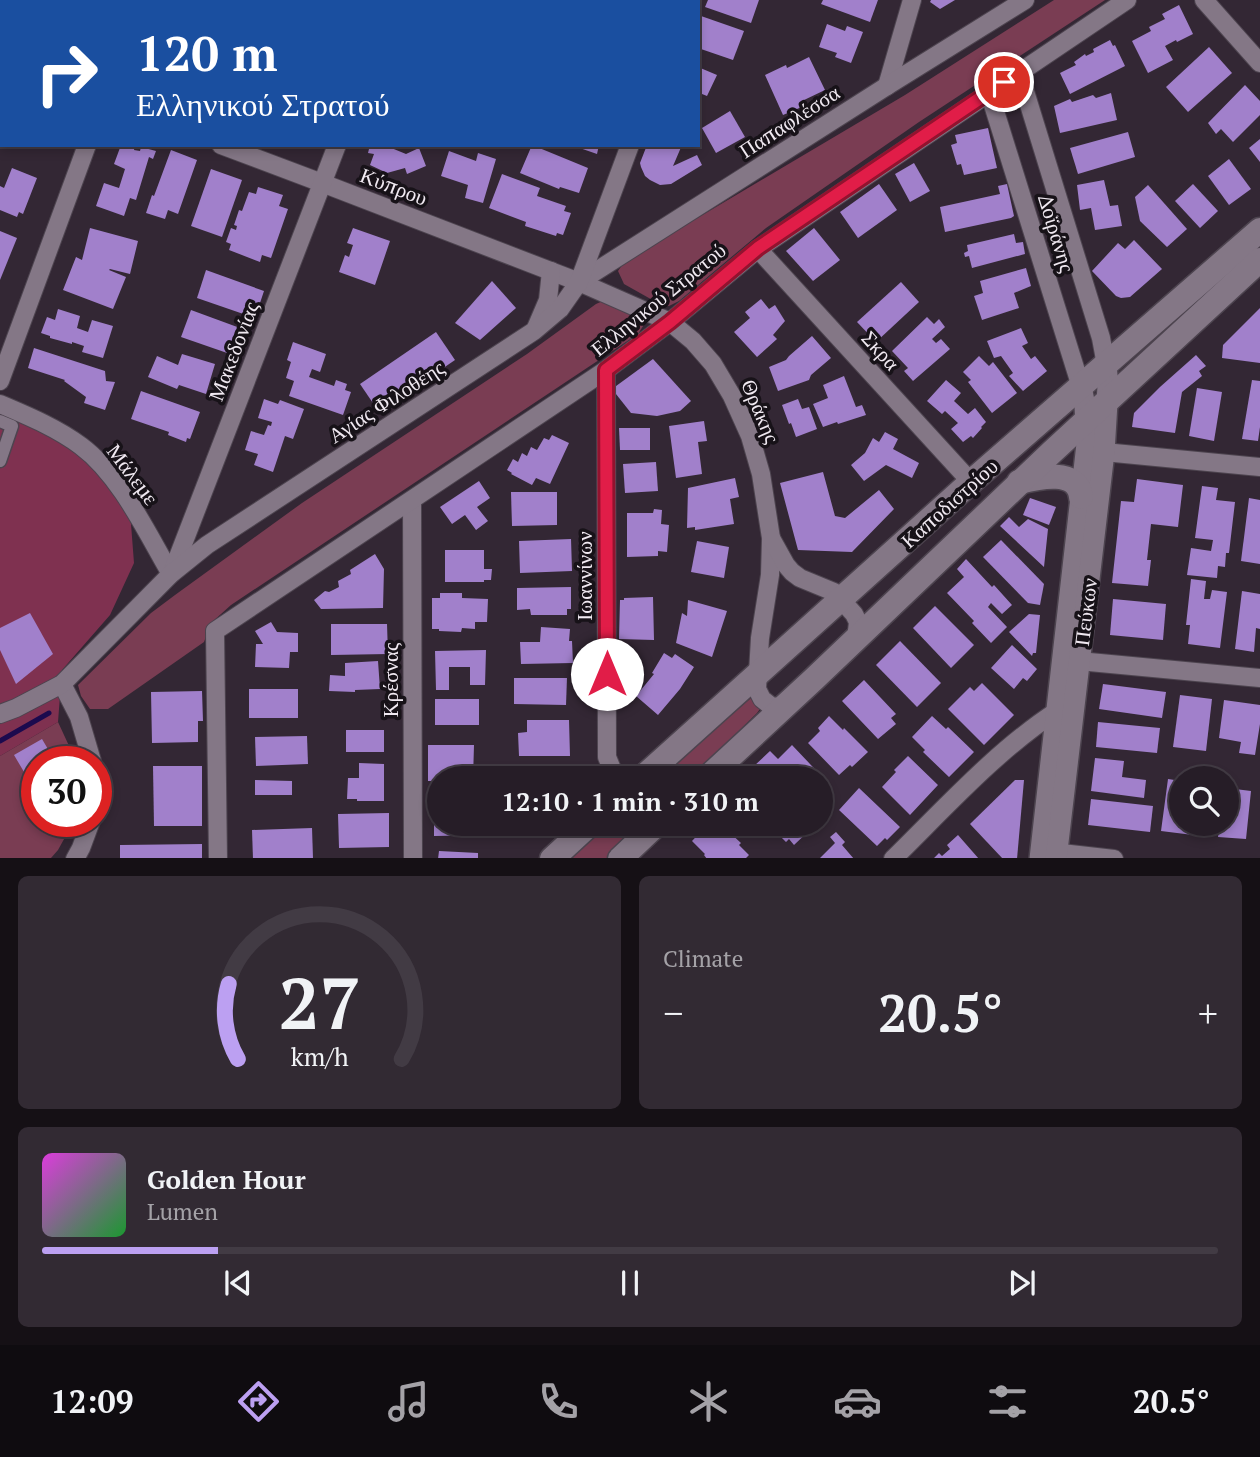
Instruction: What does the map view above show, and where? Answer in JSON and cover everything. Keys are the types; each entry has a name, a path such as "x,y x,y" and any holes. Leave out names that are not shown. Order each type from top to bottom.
{"main road":[{"name":"Καποδιστρίου","path":"656,766 1080,387 1255,244"},
{"name":"Καποδιστρίου","path":"720,766 1107,400 1255,244"},
{"path":"1019,483 1041,476 1053,476 1075,483 1080,488 1082,497"},
{"path":"553,858 577,836"},
{"path":"621,858 644,836"}],"street":[{"path":"887,86 912,0"},
{"name":"Παπαφλέσσα","path":"579,282 1026,0"},
{"name":"Ελληνικού Στρατού","path":"218,858 215,631 606,370 670,322 758,248 1127,0"},
{"path":"1204,0 1260,64"},
{"name":"Δοϊράνης","path":"1019,72 1101,338 1106,365"},
{"name":"Δοϊράνης","path":"989,92 1080,387"},
{"path":"0,381 86,147"},
{"name":"Κύπρου","path":"226,147 579,282 670,322"},
{"name":"Μακεδονίας","path":"171,574 336,147"},
{"path":"579,282 629,147"},
{"name":"Σκρα","path":"758,248 971,482"},
{"path":"534,331 548,300 551,271"},
{"name":"Αγίας Φιλοθέης","path":"0,724 8,711 62,684 171,574 207,545 534,331 560,309 579,282"},
{"name":"Θράκης","path":"670,322 713,364 732,396 750,436 761,474 771,538 770,575 756,676"},
{"name":"Πεύκων","path":"1049,855 1071,660 1104,452 1106,365"},
{"name":"Ιωαννίνων","path":"606,370 607,757 610,766"},
{"name":"Πεύκων","path":"1071,660 1087,444 1085,406 1080,387"},
{"name":"Μάλεμε","path":"0,404 52,427 83,447 105,468 171,574"},
{"path":"0,421 12,426 0,461"},
{"path":"1104,452 1260,467"},
{"name":"Κρέσνας","path":"412,500 413,858"},
{"path":"187,534 189,542 207,545"},
{"name":"Θράκης","path":"771,538 792,572 834,592 841,599"},
{"path":"841,599 858,622 856,639"},
{"path":"1071,660 1260,678"},
{"path":"756,676 757,689 762,699 771,706 783,708"},
{"path":"62,684 79,717 88,746"},
{"path":"894,858 1011,745 1065,712"},
{"path":"76,858 85,837"},
{"path":"1049,855 1098,858"}],"shaded area":[{"path":"1054,0 1105,0 919,122 766,228 679,301 669,306 656,302 624,284 618,271 625,261 905,95"},
{"path":"607,299 644,316 645,323 638,334 231,605 211,623 204,642 108,709 90,709 81,696 78,685 151,613 302,503"},
{"path":"0,410 41,427 95,463 130,511 134,563 110,615 62,670 58,722 0,756"},
{"path":"751,698 759,701 762,706 757,713 703,766 672,766"},
{"path":"58,722 69,746 21,746 21,837 65,837 51,858 0,858 0,756"},
{"path":"594,836 630,836 607,858 570,858"}],"building":[{"path":"708,0 759,0 751,23 705,7"},
{"path":"823,0 878,0 870,22 821,4"},
{"path":"955,0 940,9 930,2"},
{"path":"1179,5 1193,34 1165,46 1173,60 1148,73 1132,41 1151,31 1149,27 1165,19 1162,14"},
{"path":"701,16 744,31 733,60 700,49"},
{"path":"827,24 845,31 847,26 863,32 851,63 835,57 837,53 819,47"},
{"path":"1110,40 1125,66 1070,94 1060,73 1076,65 1074,62"},
{"path":"1209,47 1232,73 1188,112 1166,87"},
{"path":"809,57 825,90 802,101 804,106 783,115 765,75"},
{"path":"700,68 717,75 707,96 702,94 700,98"},
{"path":"1245,85 1260,101 1260,115 1233,142 1221,129 1216,134 1208,123"},
{"path":"1111,93 1117,120 1060,133 1054,106 1070,99 1072,102"},
{"path":"730,111 745,137 716,153 702,128"},
{"path":"988,128 997,168 964,175 961,164 957,165 951,145 957,143 955,135"},
{"path":"1128,132 1135,157 1078,174 1070,148"},
{"path":"1260,139 1260,162 1249,148"},
{"path":"120,147 135,147 134,150 140,151 141,147 156,151 153,159 149,157 136,200 130,198 124,216 96,206 104,183 119,188 125,169 114,164"},
{"path":"370,147 389,147 406,154 419,148 426,166 407,174 405,168 387,173 370,165 374,154 368,153"},
{"path":"531,147 588,168 579,193 560,187 559,189 520,173"},
{"path":"577,147 599,147 597,154"},
{"path":"646,147 681,147 673,166 697,155 702,165 671,184 660,185 645,176 640,163"},
{"path":"171,150 197,160 178,214 168,210 165,219 146,213"},
{"path":"449,151 476,161 478,153 496,159 483,203 465,198 468,185 441,176"},
{"path":"1229,159 1251,189 1229,205 1208,176"},
{"path":"914,163 930,191 910,202 895,174"},
{"path":"12,168 37,178 23,214 19,212 17,217 0,210 0,186 4,188"},
{"path":"211,169 242,180 222,237 191,226"},
{"path":"502,174 540,188 537,196 566,206 564,211 571,213 563,235 557,233 556,236 525,226 526,222 489,208"},
{"path":"1104,180 1110,206 1118,205 1122,226 1095,230 1091,208 1080,210 1077,185"},
{"path":"879,184 897,210 858,238 840,212"},
{"path":"1007,184 1014,216 945,232 940,207 1000,194 998,186"},
{"path":"1193,184 1218,211 1200,228 1175,201"},
{"path":"1148,185 1187,229 1167,247 1140,221 1135,197"},
{"path":"258,187 283,195 279,206 288,209 271,258 262,255 260,262 229,250 231,244 226,242 231,228 236,230 237,226 234,225 239,210 242,211 249,192 256,194"},
{"path":"90,228 138,241 130,274 109,270 126,277 113,309 63,290 76,257 82,260"},
{"path":"353,228 390,241 375,285 339,272 345,255 349,257 353,245 347,243"},
{"path":"814,228 840,260 813,281 786,251"},
{"path":"0,231 17,238 0,280"},
{"path":"1014,234 1016,243 1023,242 1025,254 972,268 969,256 965,257 967,245"},
{"path":"1134,240 1162,269 1130,297 1121,298 1092,271 1118,243 1125,249"},
{"path":"1026,268 1031,286 1014,293 1019,308 982,320 974,296 983,293 980,281"},
{"path":"206,270 264,291 255,318 197,298"},
{"path":"492,281 516,308 480,340 455,323"},
{"path":"901,282 919,302 876,342 857,322"},
{"path":"761,299 769,309 775,305 785,321 773,335 777,339 757,357 734,332 750,318 745,312"},
{"path":"1260,308 1260,363 1222,358 1223,345"},
{"path":"58,309 80,316 77,328 88,332 92,320 113,326 103,358 82,352 84,346 50,338 41,333 47,317 55,320"},
{"path":"191,310 240,328 230,354 181,337"},
{"path":"927,317 934,324 939,319 945,327 932,339 936,343 941,339 950,349 913,381 904,371 908,368 892,351"},
{"path":"1021,328 1028,343 1022,346 1031,359 1035,356 1047,371 1023,391 1009,376 1013,373 1001,356 994,358 987,341"},
{"path":"436,332 455,360 379,412 360,384"},
{"path":"812,336 831,358 811,375 809,380 778,391 769,367 786,360"},
{"path":"293,342 326,354 320,372 312,369 309,377 334,386 336,380 347,384 345,390 351,392 343,415 289,396 294,381 286,378 291,362 287,360"},
{"path":"34,348 105,371 106,381 115,382 105,410 84,403 86,397 65,380 28,368"},
{"path":"182,354 215,364 206,394 179,385 177,389 148,377 157,356 178,365"},
{"path":"1196,355 1206,366 1199,371 1202,376 1182,392 1175,433 1132,427 1134,413"},
{"path":"979,356 989,366 993,362 1017,393 992,413 963,372"},
{"path":"653,359 691,401 680,411 657,416 631,413 612,389"},
{"path":"844,376 856,407 862,405 866,415 823,427 813,404 828,398 823,385"},
{"path":"946,380 961,393 954,401 968,414 975,408 986,422 973,438 971,436 963,442 951,429 958,423 945,411 942,414 927,401"},
{"path":"1252,380 1260,381 1258,441 1242,439"},
{"path":"1197,388 1222,392 1214,441 1189,436"},
{"path":"141,391 200,412 190,439 187,438 186,442 168,435 169,432 131,419"},
{"path":"264,399 278,404 280,400 304,409 293,439 285,436 273,472 254,465 258,454 245,450 251,431 264,435 268,425 271,426 272,422 258,418"},
{"path":"798,399 802,409 809,407 817,429 796,437 782,405"},
{"path":"704,421 707,441 698,442 702,474 676,478 669,426"},
{"path":"619,428 650,428 650,450 620,450"},
{"path":"885,432 898,439 893,449 919,463 912,478 886,465 864,481 851,465 865,453 873,438 879,442"},
{"path":"552,435 569,443 550,484 536,478 532,485 507,470 513,459 518,462 522,453 527,456 531,447 537,450 544,438 549,440"},
{"path":"656,462 658,491 625,493 623,464"},
{"path":"823,472 835,516 845,518 879,490 894,509 852,552 798,550 780,483"},
{"path":"735,478 739,497 730,499 734,524 695,530 695,527 687,528 688,488"},
{"path":"1137,479 1183,485 1178,527 1151,524 1147,560 1151,560 1148,586 1112,583 1121,501 1134,502"},
{"path":"479,481 490,498 477,507 488,521 476,530 465,515 452,524 440,507"},
{"path":"1202,486 1218,488 1216,500 1235,502 1229,553 1226,553 1225,567 1218,566 1217,578 1187,575 1191,548 1211,551 1213,540 1195,538"},
{"path":"511,492 557,492 557,525 512,526"},
{"path":"1030,498 1056,507 1049,525 1023,515"},
{"path":"1249,498 1260,500 1260,564 1241,561"},
{"path":"654,509 662,510 661,524 669,525 667,552 658,551 658,556 627,557 627,513 653,513"},
{"path":"1009,517 1019,527 1028,519 1048,529 1044,567 1000,526"},
{"path":"571,539 572,571 520,573 519,541"},
{"path":"1001,540 1044,584 1040,605 1028,603 983,557"},
{"path":"697,541 729,547 724,578 691,572"},
{"path":"445,550 484,550 484,569 492,569 491,580 445,582"},
{"path":"375,554 384,569 383,608 321,609 314,600 325,591 339,587 338,581 351,574 350,570"},
{"path":"966,559 1012,605 1002,614 991,603 988,607 1007,627 991,643 947,593 964,577 957,569"},
{"path":"1191,579 1206,581 1204,599 1210,599 1212,590 1227,592 1220,648 1188,644 1190,625 1186,625"},
{"path":"571,587 571,609 567,609 567,615 531,615 530,609 517,610 517,588"},
{"path":"1242,591 1260,594 1260,629 1256,628 1254,652 1235,649"},
{"path":"440,593 462,593 462,598 488,599 487,622 475,622 475,629 462,628 461,632 432,629 432,598 440,598"},
{"path":"653,597 654,640 619,639 620,600"},
{"path":"1113,599 1166,604 1163,640 1110,635"},
{"path":"688,600 727,611 712,657 676,643 682,613 687,616"},
{"path":"935,606 974,645 951,668 913,628"},
{"path":"30,613 53,654 16,684 0,650 0,628"},
{"path":"1029,614 1040,615 1036,653 1032,656 1009,632"},
{"path":"271,622 277,632 298,633 298,652 290,652 289,668 255,667 256,644 263,644 255,631"},
{"path":"331,624 387,624 388,654 331,655"},
{"path":"541,627 570,629 573,663 521,664 520,642 540,642"},
{"path":"900,641 941,683 917,707 876,665"},
{"path":"1012,645 1037,669 1027,681 1023,678 1014,689 991,668"},
{"path":"486,650 485,685 470,685 470,667 449,667 449,690 436,690 435,651"},
{"path":"664,653 672,658 675,654 694,667 658,715 636,696 654,674 652,673"},
{"path":"378,661 380,689 329,691 330,675 345,676 345,663"},
{"path":"514,678 567,678 566,705 514,704"},
{"path":"864,680 896,714 891,718 896,724 878,739 842,701"},
{"path":"982,683 1014,715 984,745 948,709 970,687 974,691"},
{"path":"1103,684 1166,692 1162,718 1099,709"},
{"path":"249,689 298,689 298,718 249,718"},
{"path":"202,691 203,721 198,721 198,742 152,743 151,692"},
{"path":"1180,695 1212,699 1206,751 1173,747"},
{"path":"435,699 479,699 479,725 435,725"},
{"path":"1224,700 1260,705 1255,755 1239,753 1241,742 1219,738"},
{"path":"829,716 868,752 839,775 808,743 820,731 818,728"},
{"path":"932,716 974,752 949,777 923,752 925,750 912,737"},
{"path":"527,720 569,720 570,756 519,756 518,733 527,732"},
{"path":"1098,722 1160,728 1157,753 1096,747"},
{"path":"346,730 384,730 384,752 346,752"},
{"path":"307,736 308,764 256,766 255,737"},
{"path":"42,739 46,746 30,746"},
{"path":"428,745 474,745 473,766 428,766"},
{"path":"792,745 812,766 754,766 770,751 778,759"},
{"path":"21,751 21,767 14,755"},
{"path":"908,756 938,785 910,815 882,787"},
{"path":"1095,758 1124,761 1122,777 1146,780 1144,798 1091,791"},
{"path":"359,763 384,764 384,801 347,799 348,778 359,778"},
{"path":"153,766 202,766 202,826 154,826"},
{"path":"1168,779 1169,832 1161,831"},
{"path":"255,780 292,781 292,795 255,795"},
{"path":"1015,780 1024,780 1017,858 1002,858 970,824"},
{"path":"859,788 900,827 877,846 839,810"},
{"path":"1239,790 1251,791 1246,839 1218,837 1239,836"},
{"path":"1091,799 1153,806 1150,832 1088,825"},
{"path":"389,813 389,847 339,848 338,814"},
{"path":"312,828 313,858 253,858 252,830"},
{"path":"836,832 845,842 842,845 853,858 820,858 835,843 830,837"},
{"path":"958,835 978,858 934,858 939,853 942,856 950,849 947,845"},
{"path":"697,836 733,836 749,855 746,858 706,858 692,841"},
{"path":"780,836 804,836 794,845 789,839 786,842"},
{"path":"202,844 202,858 120,858 120,845"},
{"path":"439,851 478,853 478,858 438,858"}],"waterway":[{"path":"0,741 49,713"}],"route":[{"path":"607,674 606,370 670,322 758,248 1004,82"}]}
